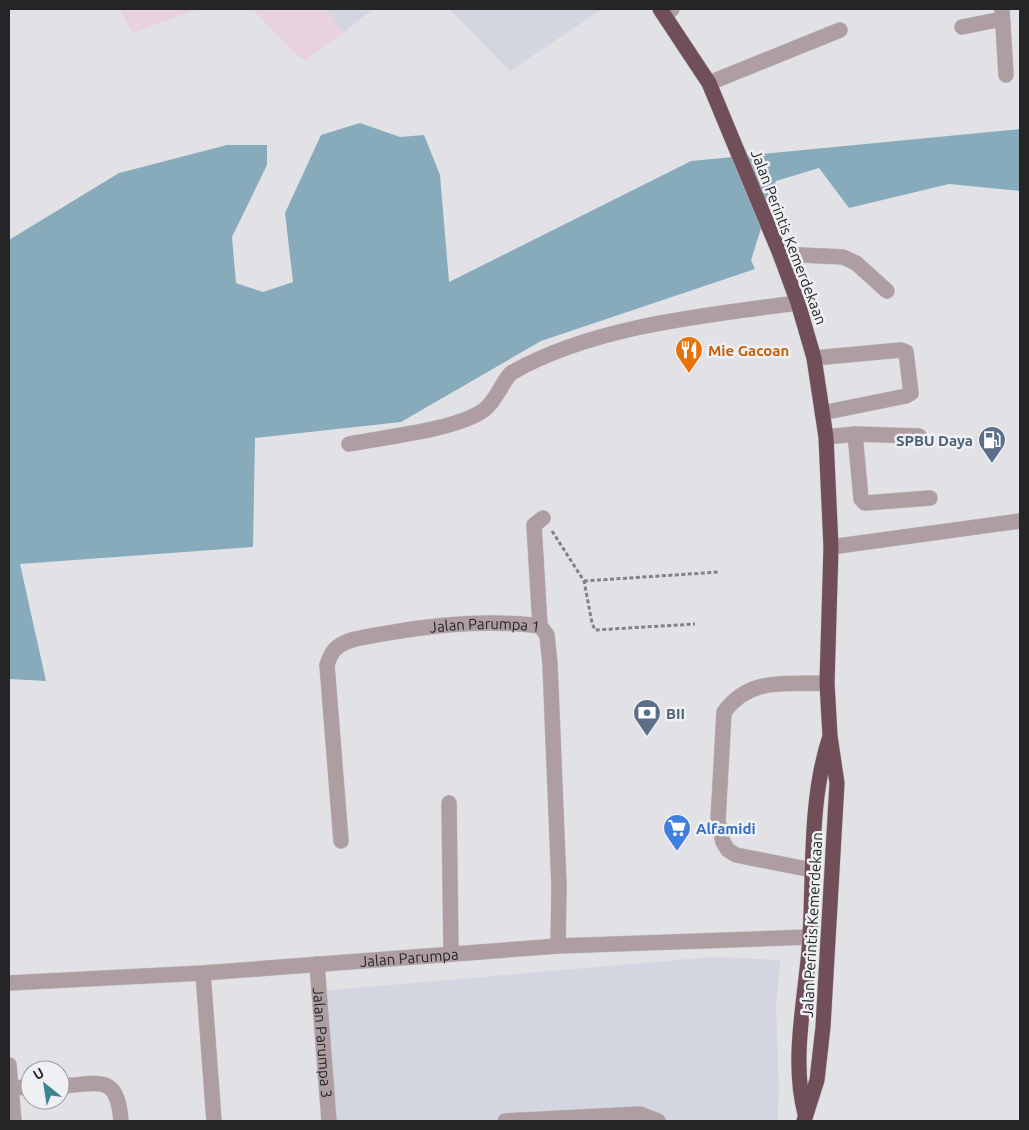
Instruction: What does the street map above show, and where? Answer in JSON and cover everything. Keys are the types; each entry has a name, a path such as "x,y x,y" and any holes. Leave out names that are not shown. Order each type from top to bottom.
{"highway":[{"name":"Jalan Perintis Kemerdekaan","path":"666,11 709,83 798,303 814,358 826,437 831,547 827,683 830,736 837,783 823,1027 817,1080 813,1098 805,1117"},
{"name":"Jalan Perintis Kemerdekaan","path":"805,1117 799,1069 800,1030 810,937 817,783 830,736"}],"street":[{"path":"962,27 1004,12 1006,75"},
{"path":"709,83 840,30"},
{"path":"778,251 844,258 856,263 887,291"},
{"path":"349,444 434,427 473,416 492,402 503,382 511,373 582,344 667,322 798,303"},
{"path":"814,358 901,350 906,352 911,393 906,396 822,414"},
{"path":"826,437 855,434 919,436"},
{"path":"855,434 861,499 865,503 930,498"},
{"path":"540,626 534,525 543,518"},
{"path":"831,547 1020,521"},
{"name":"Jalan Parumpa 1","path":"341,842 327,665 335,648 339,644 374,635 461,623 504,623 540,626 547,635 550,664 559,886 558,946"},
{"path":"812,870 736,855 728,850 723,842 718,822 724,712 732,702 758,686 827,683"},
{"path":"449,803 451,953"},
{"name":"Jalan Parumpa","path":"9,984 203,973 558,946 810,937"},
{"name":"Jalan Parumpa 3","path":"318,964 329,1121"},
{"path":"203,973 214,1121"},
{"path":"9,1065 14,1121"},
{"path":"70,1086 105,1084 113,1088 117,1096 121,1121"},
{"path":"11,1088 20,1088"},
{"path":"505,1121 640,1114 658,1121"}],"path":[{"path":"543,518 584,581 592,624 595,630 695,624"},
{"path":"584,581 719,572"}],"shaded area":[{"path":"119,9 198,9 133,33"},
{"path":"252,9 325,9 344,32 306,60 298,57"},
{"path":"325,9 373,9 344,32"},
{"path":"449,9 602,9 510,71"},
{"path":"712,957 780,960 776,1008 779,1094 777,1121 327,1121 321,991"}],"water":[{"path":"360,123 400,137 424,135 440,175 449,282 691,161 1020,129 1020,191 949,184 849,208 819,168 776,181 751,260 755,269 541,341 401,422 255,438 253,547 20,564 46,681 9,679 9,240 119,173 227,145 267,145 267,165 232,237 236,283 263,292 293,282 285,213 321,135"}],"place":[{"name":"Mie Gacoan","path":"689,374"},
{"name":"SPBU Daya","path":"992,464"},
{"name":"BII","path":"647,737"},
{"name":"Alfamidi","path":"677,852"}]}
